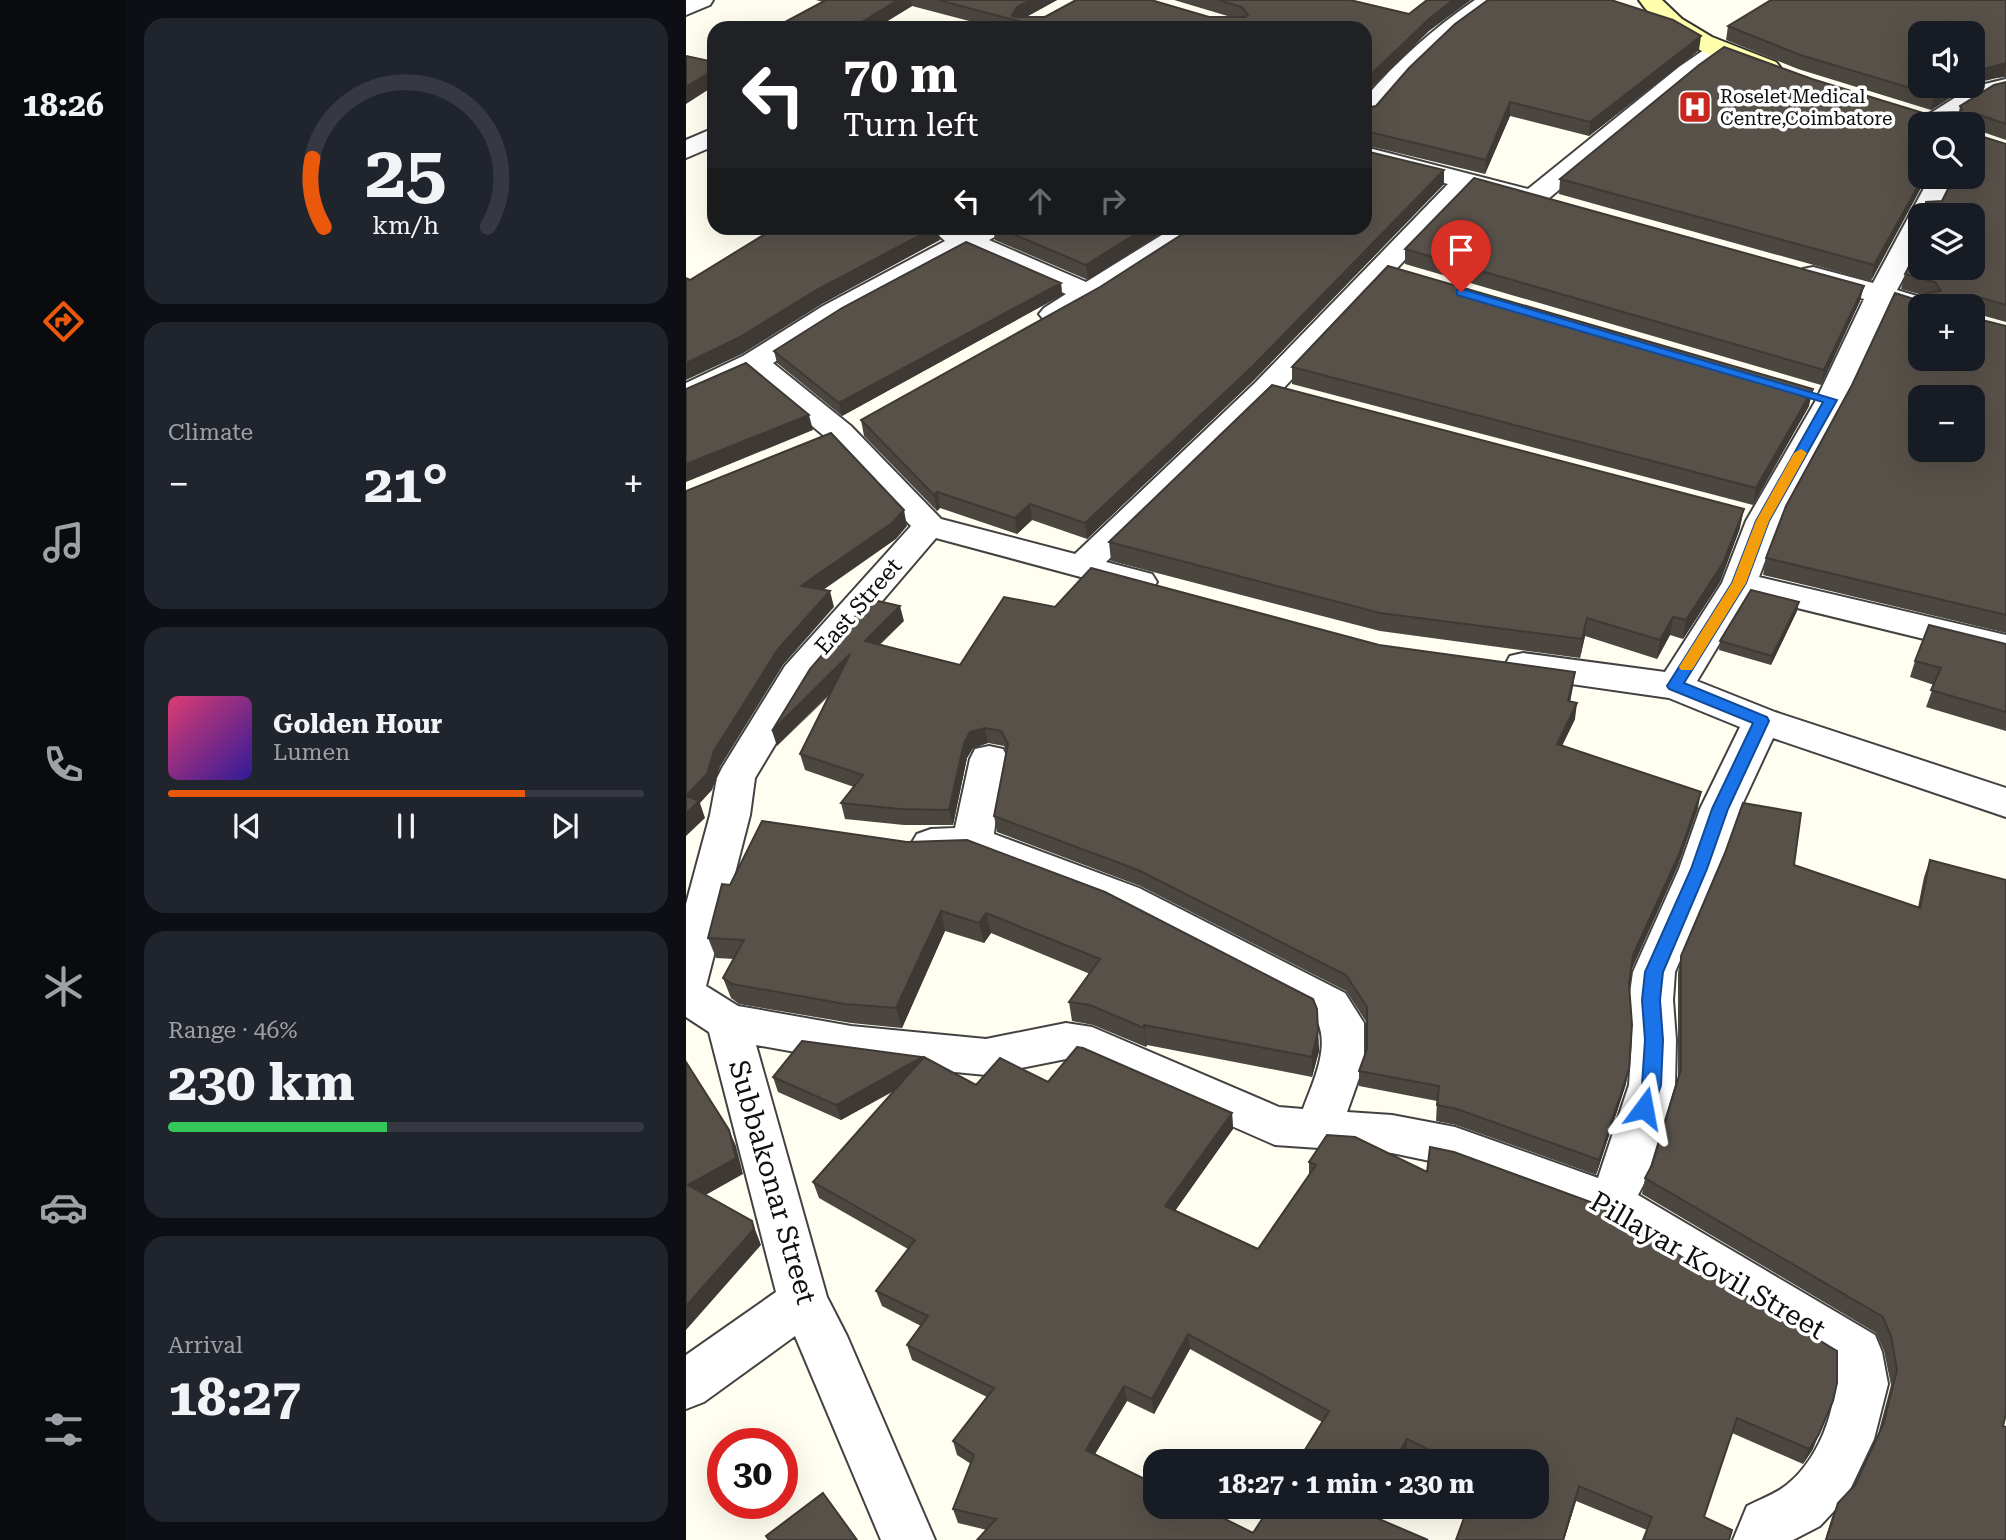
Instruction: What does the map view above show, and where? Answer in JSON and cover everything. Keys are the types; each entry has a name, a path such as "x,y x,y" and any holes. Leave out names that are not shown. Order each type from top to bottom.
{"street":[{"path":"686,8 702,0"},
{"path":"1372,100 1387,72 1490,0"},
{"path":"1650,0 1661,15 1719,50 1783,73"},
{"path":"1533,198 1687,72 1719,50"},
{"path":"1953,112 1981,92 2006,86"},
{"path":"686,150 707,140"},
{"path":"1372,157 1560,205"},
{"path":"1082,566 1280,393 1395,273 1467,179"},
{"path":"686,395 754,362 833,312 977,235"},
{"path":"981,235 1090,294"},
{"path":"1030,327 1090,294 1180,235"},
{"path":"1675,686 1739,583 1749,517 1908,243"},
{"path":"1787,268 1908,302"},
{"path":"754,362 840,432 929,526 1177,591"},
{"path":"686,367 718,381"},
{"name":"East Street","path":"686,982 730,815 736,778 798,676 929,526"},
{"path":"1739,583 2006,647"},
{"path":"1487,660 1675,686 1762,721 2006,803"},
{"path":"1608,1202 1622,1180 1651,1085 1654,1040 1651,1000 1654,972 1699,869 1720,809 1762,721"},
{"path":"973,842 977,807 989,759"},
{"path":"730,815 771,823"},
{"path":"899,843 973,842 1019,857 1124,899 1330,1005 1342,1023 1342,1064 1319,1127"},
{"path":"686,995 728,1023"},
{"name":"Pillayar Kovil Street","path":"728,1023 851,1044 986,1057 1066,1041 1092,1045 1275,1126 1392,1134 1455,1147 1608,1202 1857,1352 1862,1384 1847,1439 1827,1480 1801,1507 1766,1525 1760,1540"},
{"name":"Subbakonar Street","path":"728,1023 803,1301 829,1353 908,1540"},
{"path":"686,1385 803,1301"}],"building":[{"path":"826,0 898,0 864,21 787,21"},
{"path":"938,0 1031,0 1017,7 1012,15 1014,17 1045,17 1076,0 1151,0 1209,17 1245,17 1248,15 1242,7 1218,0 1350,0 1409,14 1427,0 1453,0 1372,73 1372,21 1018,21"},
{"path":"1488,0 1611,0 1673,20 1701,36 1590,122 1510,102 1486,160 1372,133 1372,107 1376,106 1409,68 1455,24"},
{"path":"1771,0 2006,0 2006,63 1985,69 1985,21 1908,21 1908,87 1800,55 1728,26"},
{"path":"1724,47 1812,79 1920,112 1908,112 1908,189 1916,189 1874,265 1560,179"},
{"path":"686,56 707,60 707,74 686,87"},
{"path":"2006,82 2006,124 1985,117 1985,112 1960,112 1960,106 1973,98 1985,98 1985,91"},
{"path":"1985,137 2006,144 2006,305 1985,299 1985,294 1927,294 1941,291 1935,282 1928,280 1985,280 1985,203 1926,203 1942,201 1948,189 1985,189"},
{"path":"1372,153 1444,170 1253,366 1085,523 1030,504 1015,518 937,492 934,495 861,420 1100,287 1181,235 1372,235"},
{"path":"1474,178 1864,286 1824,370 1405,249"},
{"path":"764,235 921,235 818,289 738,338 686,363 686,278 690,280"},
{"path":"1015,235 1134,235 1086,265"},
{"path":"966,242 1061,283 839,403 774,351 842,308"},
{"path":"1388,266 1813,389 1756,488 1292,367"},
{"path":"1895,293 1908,297 1908,371 1985,371 1985,321 2006,326 2006,615 1766,558 1786,506 1852,385"},
{"path":"746,363 809,415 686,464 686,389"},
{"path":"1272,385 1744,509 1723,563 1686,620 1673,617 1660,640 1587,618 1582,639 1380,613 1109,542"},
{"path":"831,433 904,510 892,523 801,586 830,591 778,649 714,751 707,774 686,796 686,491"},
{"path":"1091,568 1379,645 1575,672 1568,701 1577,703 1557,744 1701,792 1680,852 1633,955 1629,984 1632,1025 1629,1069 1599,1160 1457,1109 1437,1105 1439,1086 1359,1071 1367,1049 1367,1007 1346,975 1138,870 994,816 1008,744 1001,731 985,728 970,732 964,743 949,810 900,809 841,803 863,775 800,754 850,654 772,731 810,669 870,599 900,606 865,641 960,665 1004,597 1055,607"},
{"path":"1751,590 1799,602 1772,656 1720,641"},
{"path":"1929,625 2006,644 2006,712 1931,690 1941,668 1915,661"},
{"path":"686,796 699,801 686,814"},
{"path":"1743,803 1801,813 1794,865 1920,908 1930,860 2006,880 2006,1414 2003,1426 2006,1427 2006,1540 1826,1540 1838,1503 1855,1485 1883,1425 1897,1370 1891,1336 1883,1317 1645,1178 1652,1165 1681,1069 1681,956"},
{"path":"762,821 907,842 967,840 1105,892 1313,999 1317,1009 1318,1031 1312,1057 1144,1025 1144,1028 1090,1005 1069,1002 1100,959 986,913 979,923 941,911 896,1008 845,1004 732,984 723,978 744,940 708,938 722,884 730,885"},
{"path":"802,1041 922,1057 836,1105 773,1077"},
{"path":"1077,1047 1083,1048 1232,1113 1165,1206 1258,1249 1316,1165 1309,1162 1327,1135 1355,1137 1427,1172 1430,1147 1454,1152 1593,1203 1837,1351 1837,1383 1833,1401 1819,1434 1809,1449 1737,1418 1704,1517 1732,1530 1729,1540 1643,1540 1652,1517 1579,1486 1563,1540 1456,1540 1464,1519 1549,1519 1549,1449 1427,1449 1407,1439 1401,1449 1305,1449 1329,1411 1188,1334 1152,1399 1124,1386 1086,1450 1143,1478 1143,1519 1225,1519 1253,1533 1262,1519 1379,1519 1428,1540 977,1540 996,1519 953,1509 974,1455 953,1441 994,1388 907,1345 928,1316 876,1291 915,1240 813,1182 924,1057 976,1085 1000,1058 1048,1082"},
{"path":"686,1062 729,1130 736,1158 688,1185 752,1221 754,1229 686,1306"},
{"path":"823,1493 857,1540 769,1540 766,1536 789,1519 798,1519 798,1512"}],"slow traffic":[{"path":"1686,667 1739,583 1763,521 1801,453"}],"place":[{"name":"Roselet Medical Centre,Coimbatore","path":"1695,107"}],"route":[{"path":"1461,292 1831,400 1763,521 1739,583 1675,686 1762,721 1720,809 1699,869 1654,972 1651,1000 1654,1040 1651,1085 1644,1108"}]}
